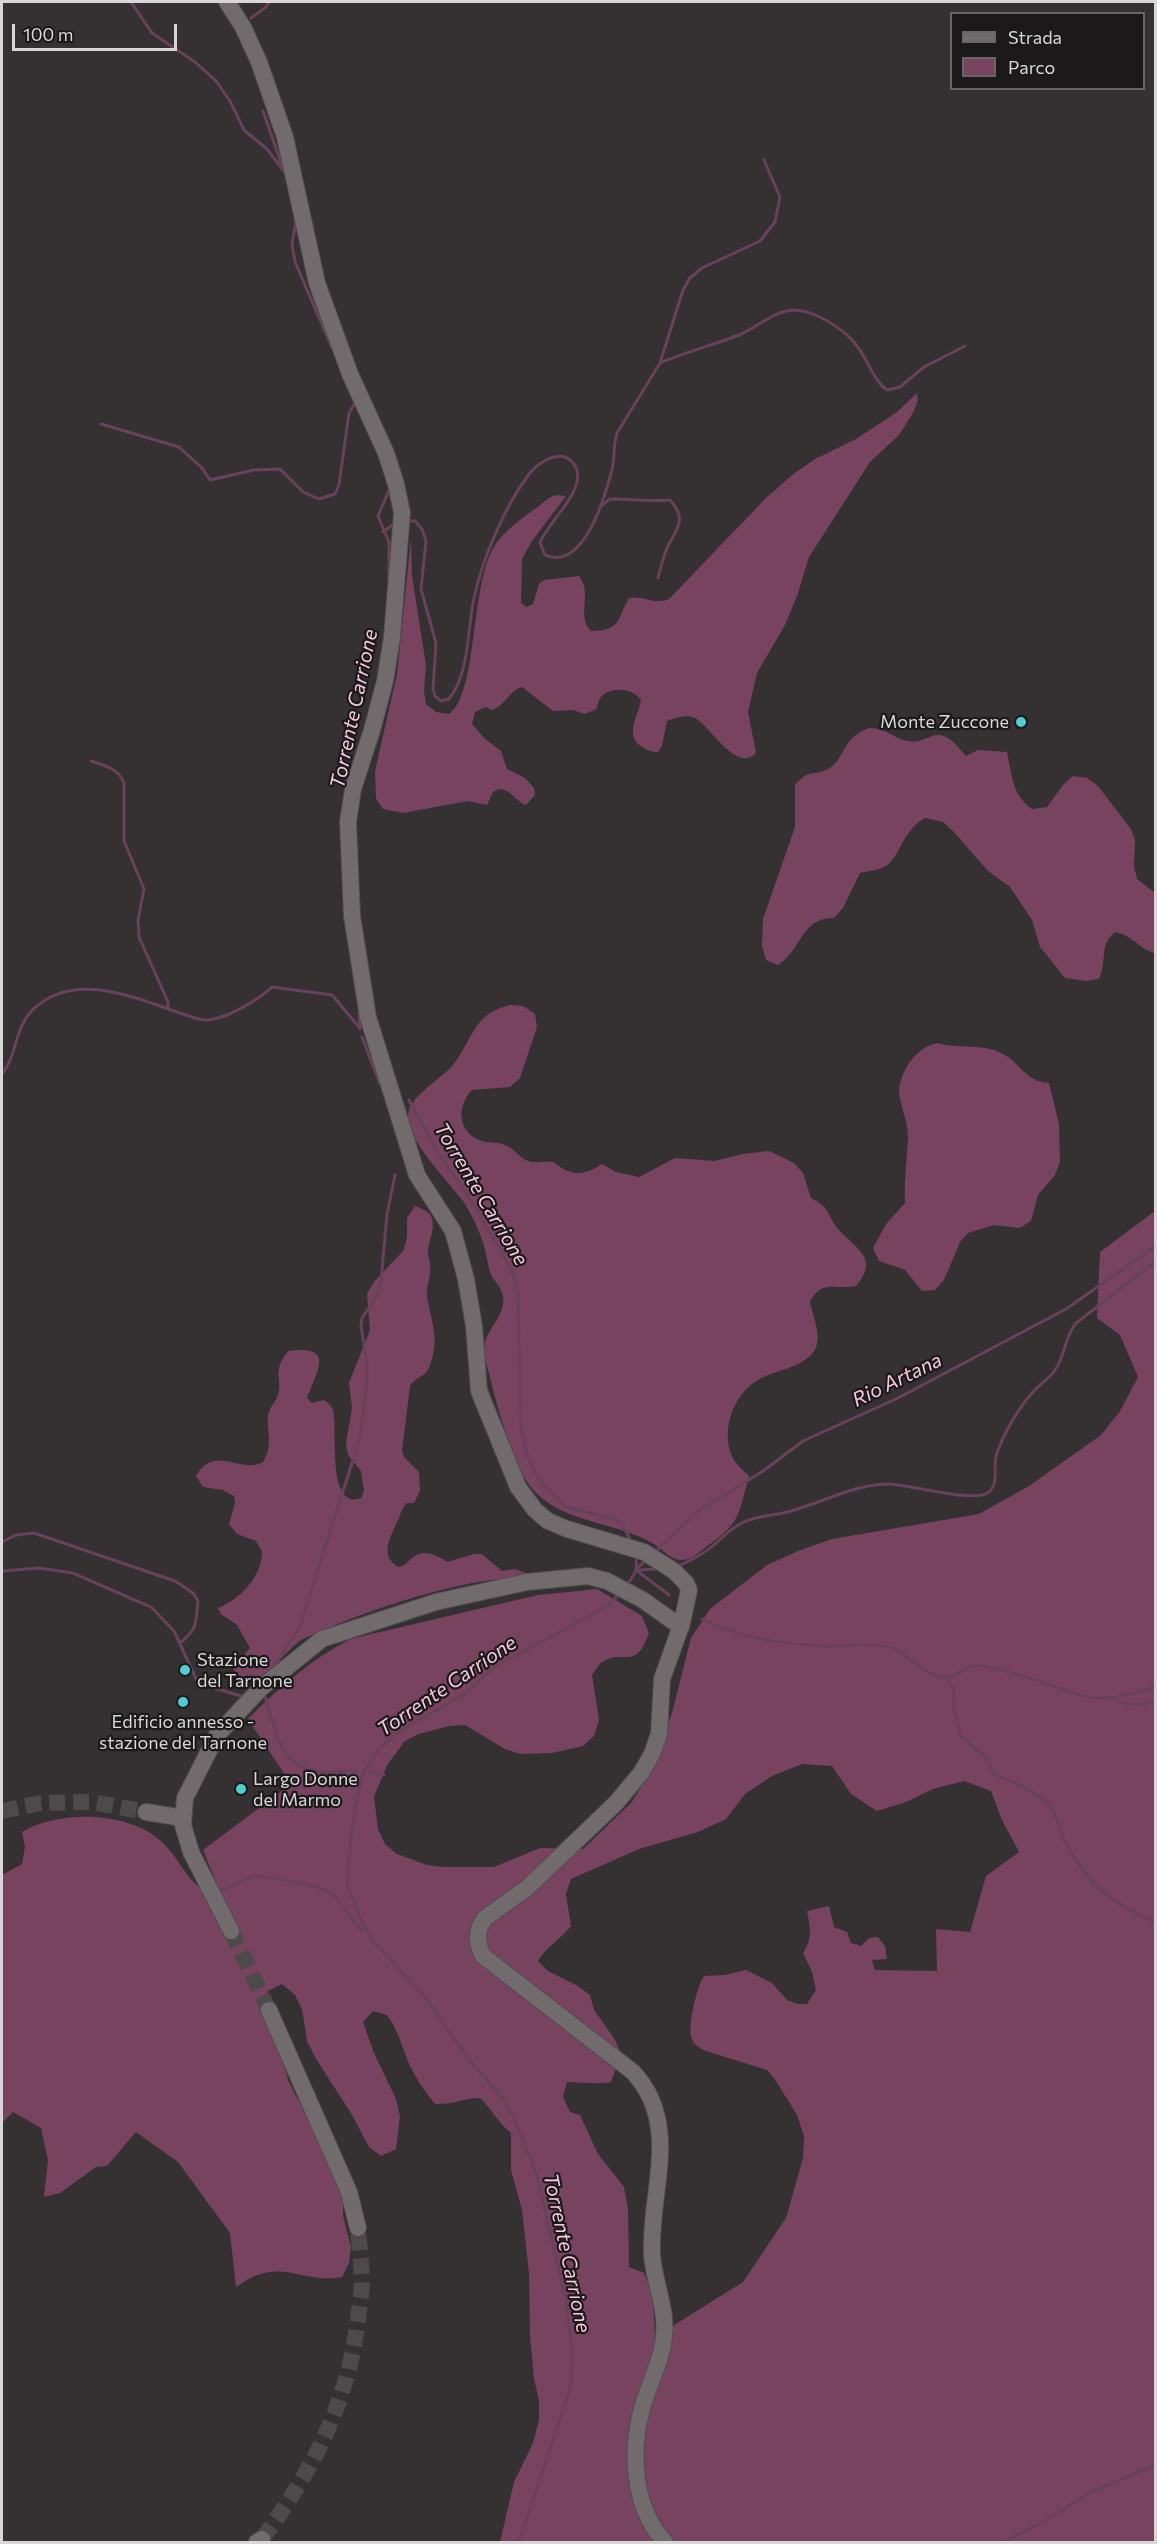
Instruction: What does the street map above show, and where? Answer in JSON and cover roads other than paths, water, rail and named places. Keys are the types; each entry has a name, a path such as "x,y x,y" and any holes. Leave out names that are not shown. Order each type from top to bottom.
{"street":[{"path":"227,2 243,27 259,62 285,137 317,283 350,374 386,453 402,513 392,637 385,681 353,789 348,822 352,916 368,1017 417,1175 453,1231 466,1280 474,1326 479,1390 518,1487 535,1510 548,1521 644,1552 674,1571 689,1590 681,1627 662,1679 659,1734 652,1754 641,1773 616,1803 527,1888 485,1918 480,1924 477,1946 483,1956 633,2072 648,2091 658,2112 661,2133 652,2242 653,2267 664,2316 664,2336 643,2406 635,2448 642,2504 656,2533 665,2542"},
{"path":"231,1931 191,1852 183,1825 185,1798 217,1735 261,1688 321,1639 436,1602 527,1582 588,1576 607,1581 643,1600 681,1627"},
{"path":"146,1812 183,1818"},
{"path":"269,2010 349,2192 358,2228"}],"waterway":[{"name":"Torrente Carrione","path":"131,2 152,33 195,62 216,81 230,101 244,130 267,149 286,174"},
{"path":"251,18 269,2"},
{"name":"Torrente Carrione","path":"263,111 282,166"},
{"path":"408,521 415,521 422,529 426,541 421,589 436,643 433,689 435,696 441,701 449,699 461,676 474,598 482,567 502,519 518,490 536,466 559,456 570,460 577,469 578,479 574,491 540,543 545,555 559,557 571,553 590,529 598,513 612,470 617,433 660,363 683,290 690,278 702,268 760,241 775,222 780,197 764,160"},
{"name":"Torrente Carrione","path":"296,220 292,244 295,262 332,348"},
{"path":"660,363 739,335 772,317 793,310 822,318 847,335 859,349 881,385 887,390 900,387 924,367 965,346"},
{"path":"101,424 179,447 202,468 210,480 254,470 280,469 303,492 319,499 335,494 339,485 349,413 356,401"},
{"name":"Torrente Carrione","path":"389,490 378,516 389,542 389,577"},
{"path":"601,506 610,499 670,500 678,513 679,523 668,546 658,578"},
{"path":"383,532 395,523"},
{"path":"91,761 115,771 124,783 124,841 144,889 138,920 139,937 168,1002 168,1009"},
{"path":"2,1074 25,1019 32,1010 57,994 73,990 109,991 204,1020 215,1019 233,1012 272,987 332,995 359,1027"},
{"name":"Torrente Carrione","path":"359,1012 360,1029"},
{"name":"Torrente Carrione","path":"362,1037 380,1084"},
{"name":"Torrente Carrione","path":"409,1100 436,1150 469,1197 511,1269 518,1293 521,1429 528,1457 540,1481 566,1507 615,1519 622,1524 632,1543"},
{"path":"274,1667 300,1626 360,1438 367,1382 362,1318 378,1294 387,1214 395,1175"},
{"name":"Rio Artana","path":"658,1549 697,1512 763,1471 803,1441 898,1398 1066,1309 1156,1246"},
{"path":"679,1566 697,1557 731,1530 748,1520 791,1511 862,1487 887,1484 971,1496 989,1492 994,1484 997,1453 1008,1429 1028,1398 1055,1370 1075,1324 1156,1261"},
{"path":"2,1542 16,1535 34,1533 175,1581 193,1593 198,1601 193,1629 180,1643"},
{"name":"Torrente Carrione","path":"627,1584 636,1571 635,1555"},
{"name":"Torrente Carrione","path":"637,1568 643,1563"},
{"path":"2,1571 39,1568 73,1573 151,1607 174,1631 198,1683 244,1697"},
{"path":"637,1570 656,1569"},
{"path":"636,1570 669,1595"},
{"name":"Torrente Carrione","path":"519,2542 570,2389 573,2360 566,2301 537,2176 513,2115 504,2100 466,2056 425,1997 373,1941 362,1922 347,1885 351,1837 356,1802 364,1771 381,1747 400,1731 466,1693 493,1668 609,1605 619,1594"},
{"path":"702,1619 732,1632 764,1640 830,1646 885,1646 893,1648 926,1671 941,1677 951,1676 969,1667 989,1667 1093,1698 1125,1695 1156,1686"},
{"path":"948,1677 954,1692 953,1706 961,1736 988,1759 993,1774 1029,1790 1049,1804 1054,1811 1063,1838 1091,1880 1112,1899 1156,1923"},
{"path":"264,1694 281,1745 297,1764 324,1772 357,1771"},
{"path":"1112,1698 1122,1703 1133,1704 1156,1701"},
{"path":"369,1771 384,1775"},
{"path":"217,1889 218,1891 223,1890 252,1877 279,1879 314,1887 334,1896 363,1931"},
{"path":"1003,2542 1041,2523 1091,2492 1156,2465"}],"tunnel":[{"path":"2,1811 41,1803 92,1802 146,1812"},
{"path":"231,1931 269,2010"},
{"path":"262,2539 312,2462 346,2380 362,2292 358,2228"}],"place":[{"name":"Monte Zuccone","path":"1021,722"},
{"name":"Stazione del Tarnone","path":"185,1670"},
{"name":"Edificio annesso - stazione del Tarnone","path":"183,1702"},
{"name":"Largo Donne del Marmo","path":"241,1789"}]}
